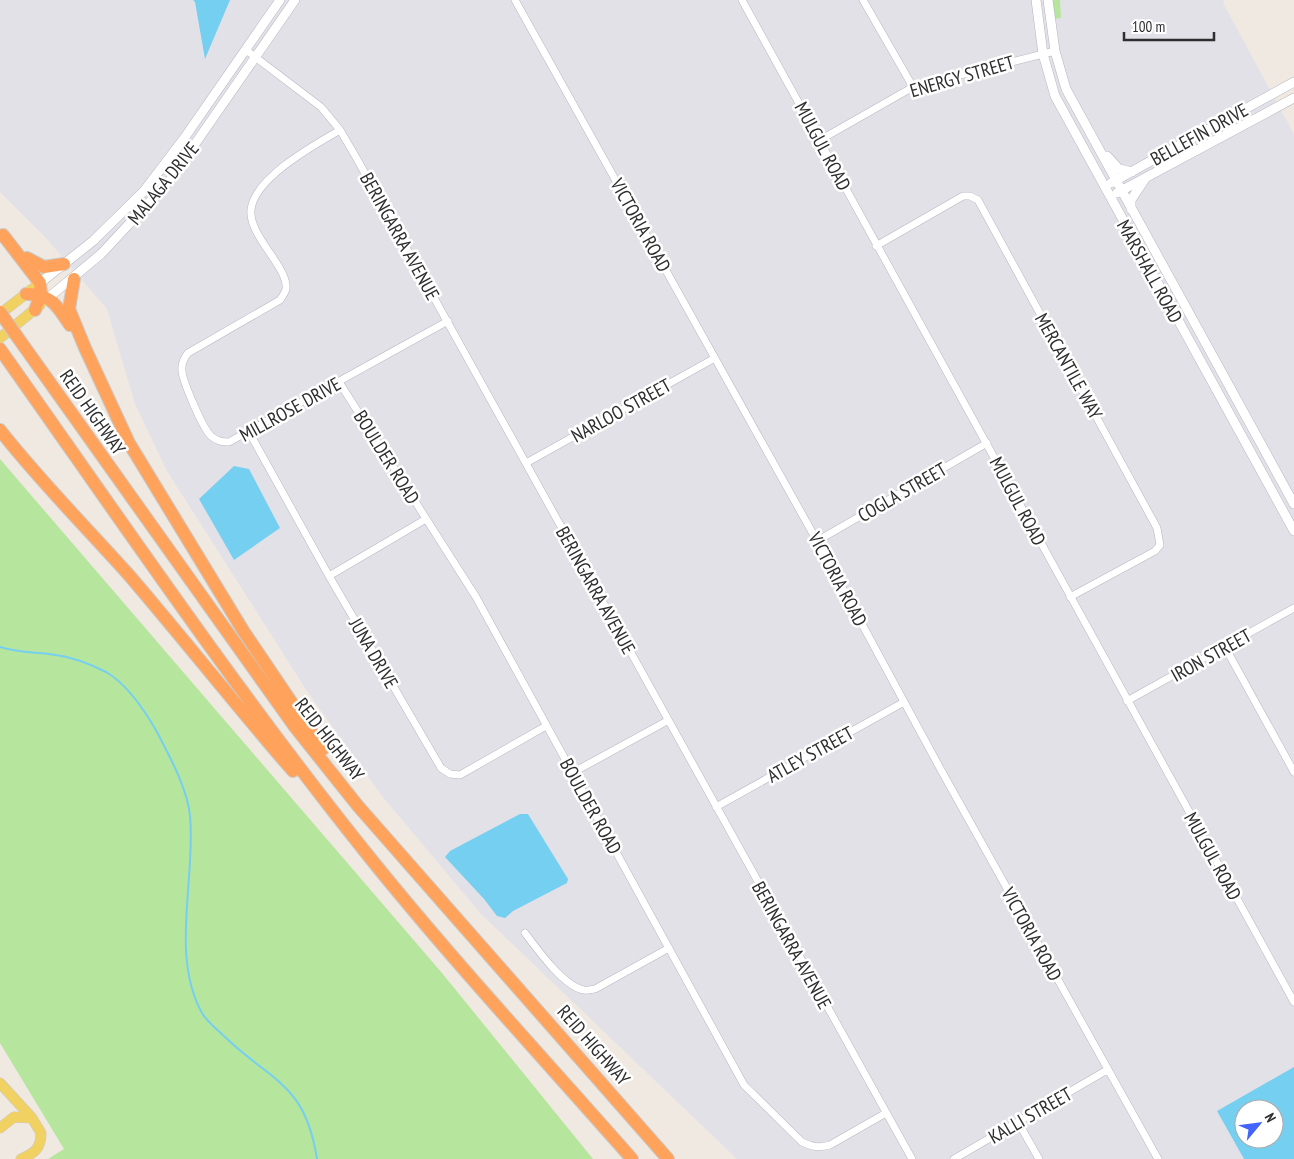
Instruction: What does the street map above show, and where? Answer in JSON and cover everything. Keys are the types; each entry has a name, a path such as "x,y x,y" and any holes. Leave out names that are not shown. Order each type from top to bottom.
{"highway":[{"path":"2,234 40,266 64,264"},
{"path":"2,234 43,292 56,304 84,348"},
{"path":"74,279 69,309 84,348 129,443 150,480 293,708 386,837"},
{"path":"26,294 43,292"},
{"path":"35,310 43,292"},
{"name":"REID HIGHWAY","path":"0,313 290,720 386,837 668,1159"},
{"name":"REID HIGHWAY","path":"0,349 255,708 371,859 506,1018 632,1159"},
{"path":"0,430 45,485 177,631 245,716 371,859"},
{"path":"557,1031 674,1159"}],"main road":[{"name":"MALAGA DRIVE","path":"43,292 64,264 93,241 144,191 280,0"},
{"name":"MALAGA DRIVE","path":"43,292 74,279 101,254 170,180 295,0"},
{"name":"MARSHALL ROAD","path":"1036,0 1043,54 1055,96 1294,531"},
{"name":"MARSHALL ROAD","path":"1048,0 1055,51 1066,89 1294,504"},
{"name":"BELLEFIN DRIVE","path":"1104,187 1294,82"},
{"name":"BELLEFIN DRIVE","path":"1110,197 1294,98"},
{"path":"1075,106 1090,125 1109,160 1119,169 1132,172"},
{"path":"1131,210 1131,200 1147,176"},
{"path":"0,313 26,294"},
{"path":"0,338 35,310"},
{"path":"0,1083 32,1118 41,1133 40,1145 33,1154 21,1159"},
{"path":"0,1128 14,1117 32,1118"}],"street":[{"name":"VICTORIA ROAD","path":"515,0 817,541 1107,1070 1158,1159"},
{"name":"MULGUL ROAD","path":"742,0 1294,1002"},
{"path":"863,0 913,87"},
{"name":"BERINGARRA AVENUE","path":"246,50 310,98 340,130 448,320 667,721 912,1159"},
{"name":"ENERGY STREET","path":"820,140 913,87 1055,51"},
{"name":"MILLROSE DRIVE","path":"340,130 294,157 279,170 258,194 251,209 251,218 255,228 284,279 286,290 280,300 188,353 182,364 184,382 209,435 218,441 229,442 448,320"},
{"name":"MERCANTILE WAY","path":"876,246 963,196 970,196 978,200 1101,422 1157,528 1160,545 1155,551 1070,597"},
{"name":"NARLOO STREET","path":"526,463 715,358"},
{"name":"BOULDER ROAD","path":"339,382 476,597 744,1085 802,1142 812,1147 821,1148 830,1145 886,1113"},
{"name":"JUNA DRIVE","path":"249,432 329,576 441,768 450,774 460,774 546,726"},
{"name":"COGLA STREET","path":"817,541 987,443"},
{"path":"329,576 426,519"},
{"name":"IRON STREET","path":"1127,701 1226,648 1294,608"},
{"path":"1226,648 1294,772"},
{"name":"ATLEY STREET","path":"716,807 904,702"},
{"path":"572,773 667,721"},
{"path":"525,933 543,958 572,986 584,990 595,989 669,948"},
{"name":"KALLI STREET","path":"954,1159 1107,1070"},
{"path":"1018,1122 1039,1159"}],"shaded area":[{"path":"0,0 1224,0 1223,3 1294,134 1294,1159 737,1159 481,914 382,796 307,691 167,471 135,404 107,309 45,237 0,192"}],"green space":[{"path":"1053,0 1060,0 1061,18 1053,19"},
{"path":"0,459 442,973 593,1159 48,1159 64,1149 0,1043"}],"water":[{"path":"193,0 230,0 205,59 195,2"},
{"path":"234,466 249,469 280,528 234,560 199,499"},
{"path":"520,814 528,814 568,879 567,883 513,911 505,918 497,916 445,857 450,851"},
{"path":"1294,1067 1294,1159 1244,1159 1238,1149 1284,1149 1284,1099 1238,1099"},
{"path":"1234,1101 1234,1141 1217,1111"}],"waterway":[{"path":"0,647 62,656 106,672 121,683 152,724 177,773 186,795 190,816 191,840 186,942 187,967 193,990 202,1013 210,1023 272,1076 295,1099 304,1114 312,1134 317,1159"}]}
